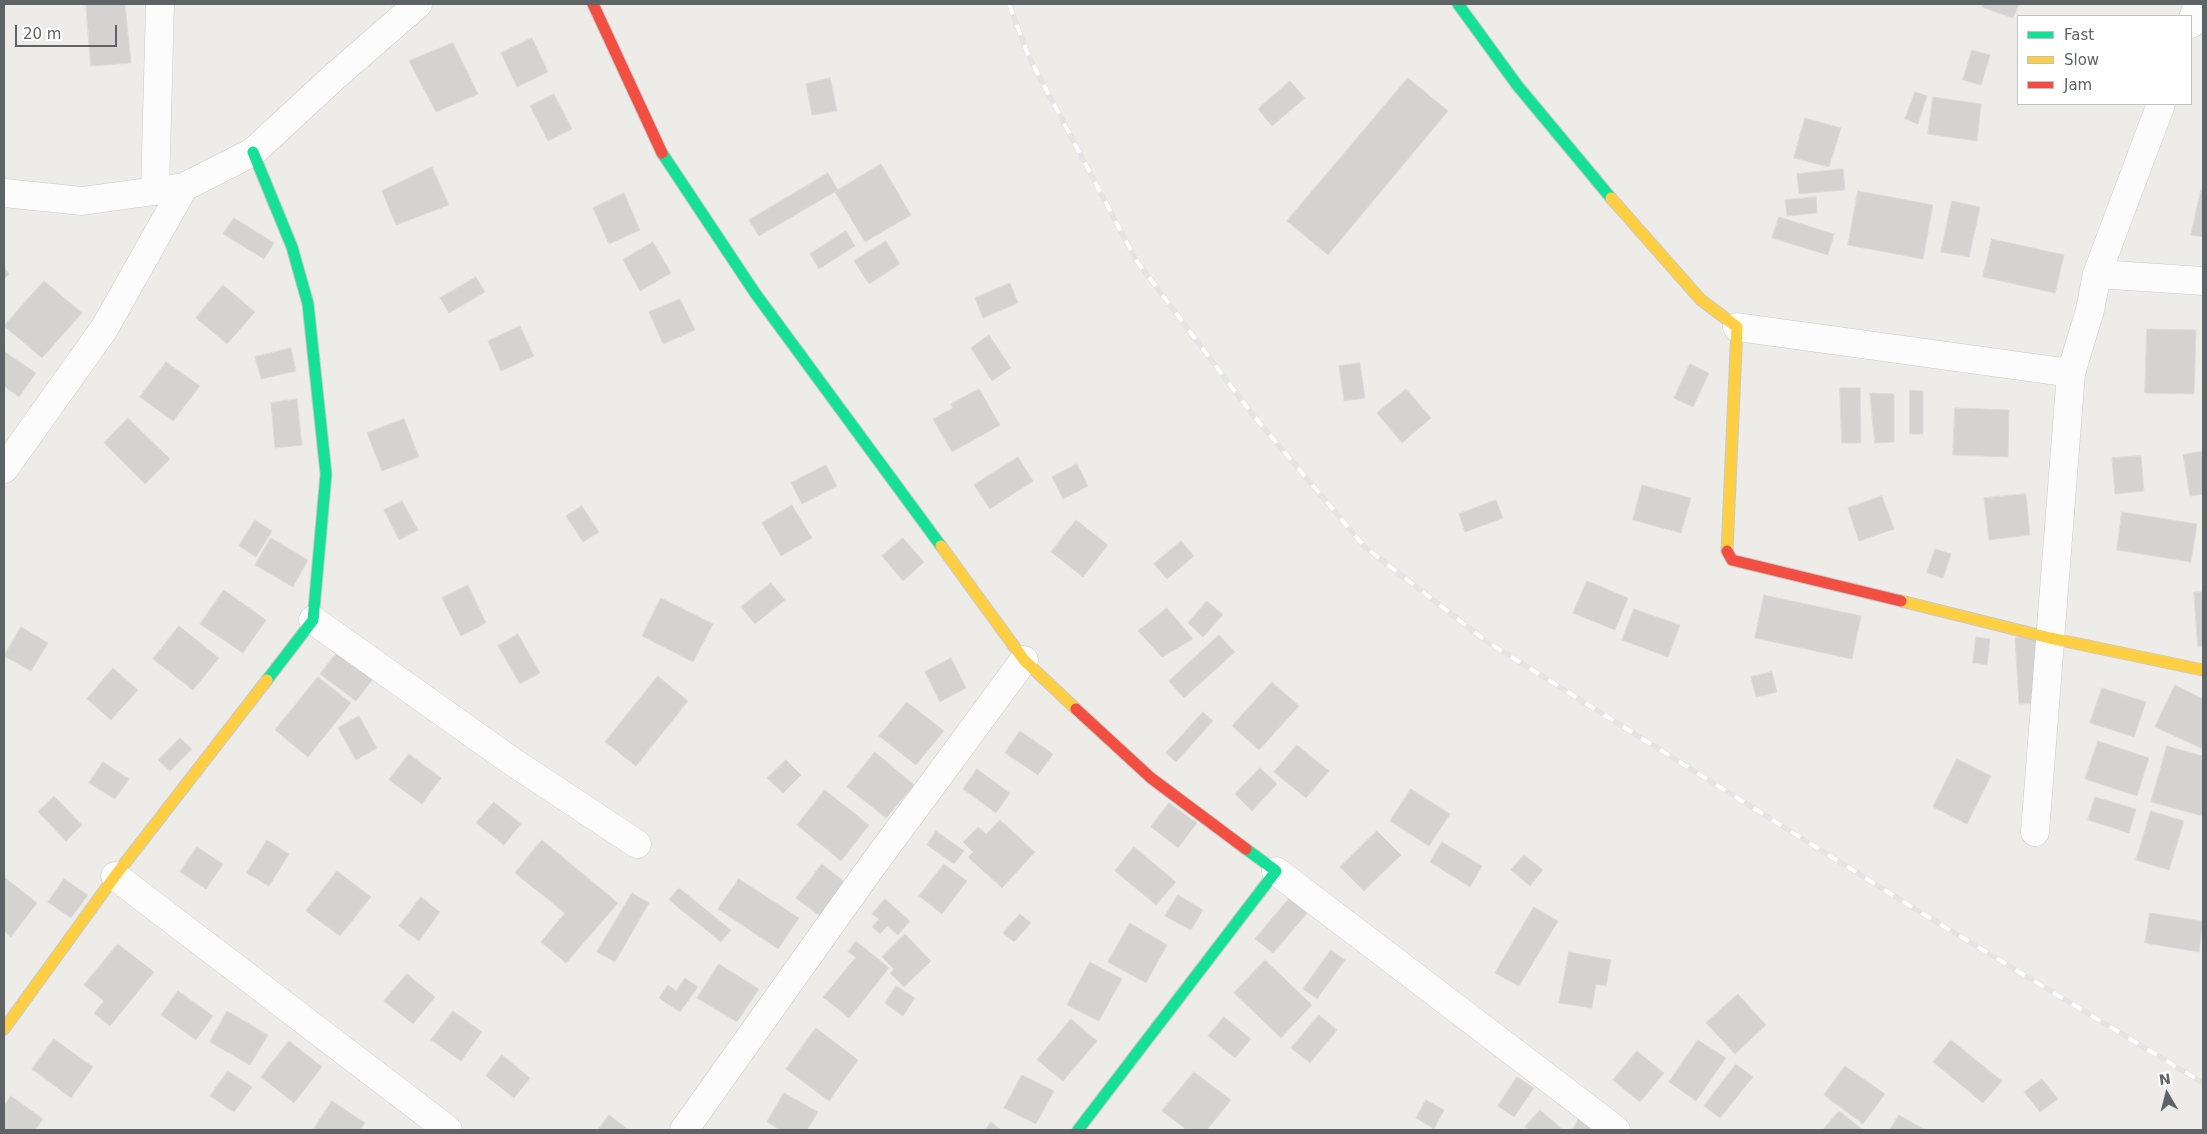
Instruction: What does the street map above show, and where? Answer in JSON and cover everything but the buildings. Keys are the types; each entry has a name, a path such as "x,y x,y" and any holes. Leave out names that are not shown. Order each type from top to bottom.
{"street":[{"path":"155,191 160,4"},
{"path":"4,193 82,201 184,187 253,152 334,77 418,4"},
{"path":"593,4 657,146 754,293 1024,660 1151,778 1616,1130"},
{"path":"1458,4 1517,85 1584,168 1701,300 1737,327 2071,373"},
{"path":"2192,21 2198,4"},
{"path":"2035,832 2071,373 2090,310 2097,274 2161,105"},
{"path":"4,1029 115,876 313,620 326,474 308,304 292,247 253,152"},
{"path":"4,469 104,329 184,187"},
{"path":"2097,274 2203,281"},
{"path":"1737,327 1726,548 1732,560 2050,638 2203,670"},
{"path":"313,620 510,760 637,844"},
{"path":"684,1130 866,873 1024,660"},
{"path":"1078,1130 1276,871"},
{"path":"115,876 448,1130"}],"railway":[{"path":"1009,4 1028,55 1136,260 1252,414 1365,547 1486,641 1915,909 2203,1083"}],"traffic: fast":[{"path":"1458,4 1517,85 1611,198"},
{"path":"253,152 292,247 308,304 326,474 313,620 267,680"},
{"path":"662,153 755,293 941,546"},
{"path":"1078,1130 1276,871 1246,849"}],"traffic: slow":[{"path":"1611,198 1701,300 1737,327 1727,551"},
{"path":"941,546 1024,660 1076,709"},
{"path":"1901,601 2050,638 2203,670"},
{"path":"4,1029 115,876 267,680"}],"traffic: jam":[{"path":"593,4 662,153"},
{"path":"1727,551 1732,560 1901,601"},
{"path":"1076,709 1151,778 1246,849"}]}
